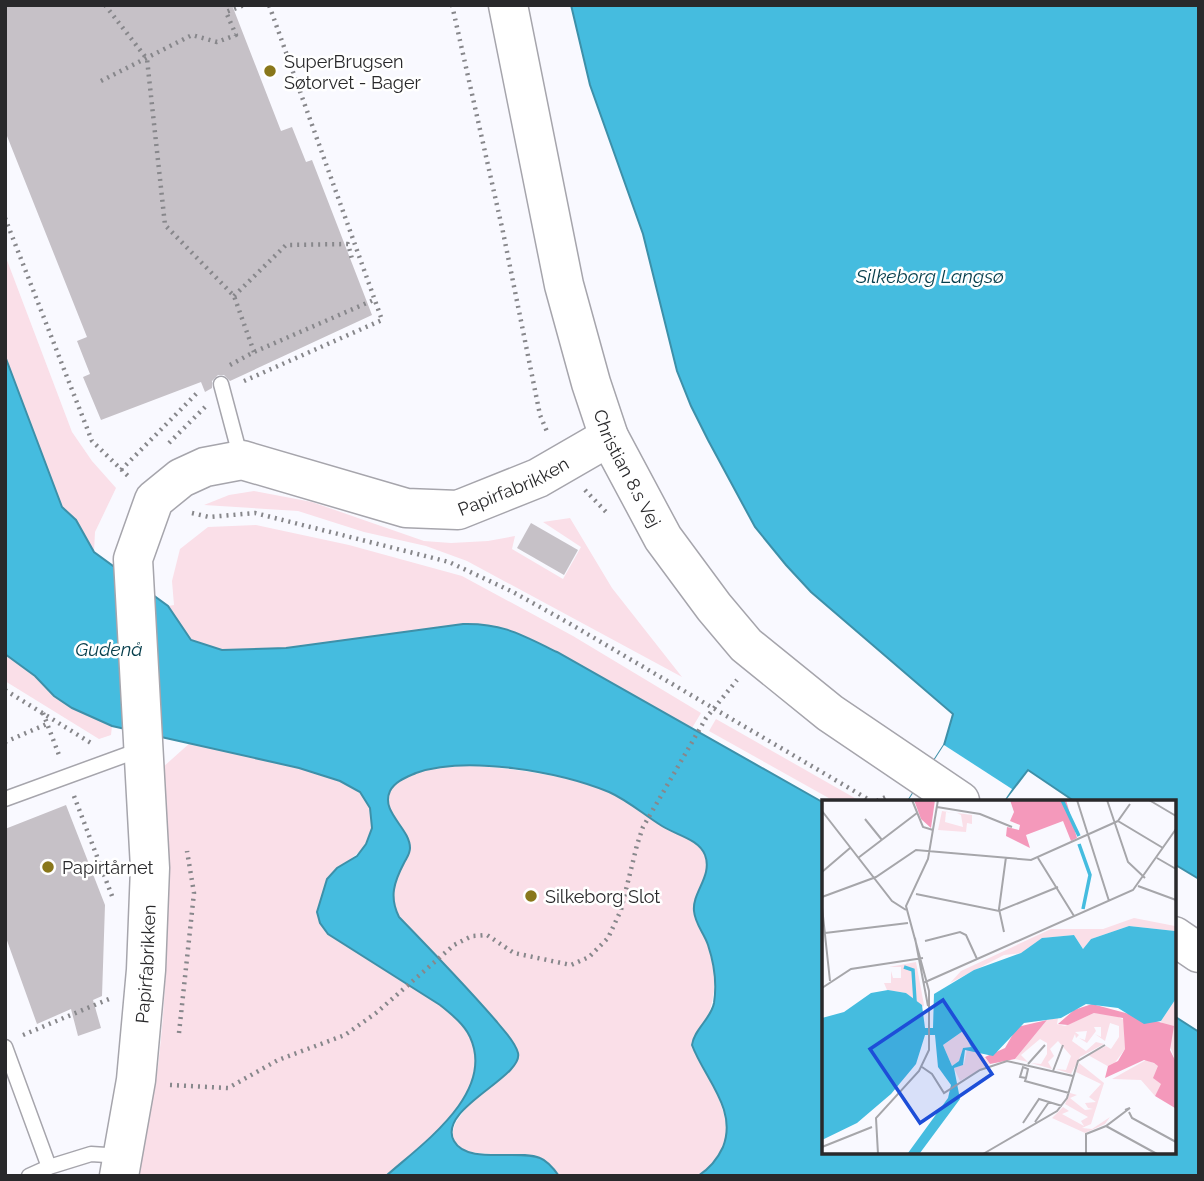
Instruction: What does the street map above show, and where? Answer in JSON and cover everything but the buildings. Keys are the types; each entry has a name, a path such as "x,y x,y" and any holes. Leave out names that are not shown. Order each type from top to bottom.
{"street":[{"name":"Christian 8.s Vej","path":"508,5 564,285 591,383 609,437 663,537 746,645 830,713 958,800"},
{"name":"Papirfabrikken","path":"121,1166 136,1080 145,983 150,868 130,754 133,559 171,506 181,478 205,467 242,460 406,508 458,510 538,478 609,437"}],"lane":[{"path":"222,387 242,460"},
{"path":"5,799 130,754"},
{"path":"11,1042 49,1167"},
{"name":"Papirfabrikken","path":"30,1176 91,1154 121,1166"}],"path":[{"path":"105,5 147,59 164,225 234,296 254,352"},
{"path":"102,81 192,35 216,42 236,35 226,12 244,5"},
{"path":"168,443 222,387 382,320 269,5"},
{"path":"452,5 503,232 540,415 561,465"},
{"path":"5,218 92,441 121,470 171,506 209,517 255,513 449,562 513,592 869,800"},
{"path":"234,296 286,245 348,244 352,259"},
{"path":"224,368 254,352 376,299"},
{"path":"121,470 203,387"},
{"path":"5,690 43,713 130,754"},
{"path":"173,1086 228,1088 278,1060 345,1035 376,1013 454,945 472,936 486,935 514,953 571,965 589,957 608,938 621,910 643,827 713,708"},
{"path":"43,713 113,901"},
{"path":"5,742 47,724"},
{"path":"11,1042 145,983"}],"shaded area":[{"path":"5,255 72,432 92,461 116,488 95,532 94,552 76,520 62,507 5,356"},
{"path":"254,491 312,502 424,541 488,541 515,536 512,549 563,579 581,547 543,522 570,518 612,588 682,677 467,561 426,546 364,532 298,511 204,505 229,495"},
{"path":"256,525 349,545 462,576 573,636 701,713 692,728 557,652 463,624 286,648 222,650 191,640 168,606 174,605 172,581 180,549 208,527"},
{"path":"5,654 35,676 54,696 72,708 112,726 111,735 99,739 5,681"},
{"path":"716,719 858,800 832,800 709,731"},
{"path":"191,742 281,762 330,777 349,785 361,794 368,804 372,819 369,838 361,850 337,868 328,934 440,1005 467,1032 475,1058 473,1078 451,1115 418,1149 386,1176 138,1176 154,1094 165,992 167,880 162,768"},
{"path":"463,765 545,774 587,784 628,802 662,826 689,839 705,853 707,867 696,902 695,917 707,942 714,988 709,1013 695,1053 719,1101 725,1117 726,1133 723,1148 714,1163 698,1176 559,1176 548,1164 533,1156 479,1153 466,1151 457,1145 453,1136 456,1122 513,1041 399,917 394,904 394,891 408,856 409,846 392,813 389,800 392,789 411,775"}],"water":[{"name":"Silkeborg Langsø","path":"571,5 1199,5 1199,879 1176,865 1176,800 1073,800 1028,770 1005,800 909,800 944,745 953,714 811,592 755,527 691,406 677,371 643,234 590,85"},
{"name":"Gudenå","path":"5,356 62,507 76,520 94,552 168,606 191,640 222,650 286,648 463,624 501,628 557,652 822,802 822,1153 1176,1153 1176,1017 1199,1032 1199,1176 698,1176 719,1155 726,1133 726,1120 718,1094 692,1045 693,1039 710,1014 715,996 712,959 694,911 696,897 705,877 705,855 692,841 662,826 609,792 540,772 461,766 416,773 398,782 390,791 389,806 409,841 410,848 395,883 394,903 399,917 509,1036 518,1053 516,1062 508,1072 457,1117 452,1129 454,1141 470,1153 540,1158 559,1176 386,1176 451,1116 473,1078 475,1058 470,1037 453,1016 328,934 320,923 317,912 327,879 337,868 357,856 366,844 372,828 370,808 360,792 340,781 299,768 112,726 72,708 54,696 35,676 5,654"}],"pier":[{"path":"944,745 1012,789 1005,800 909,800"}],"place":[{"name":"SuperBrugsen Søtorvet - Bager","path":"270,71"},
{"name":"Papirtårnet","path":"48,867"},
{"name":"Silkeborg Slot","path":"531,896"}]}
